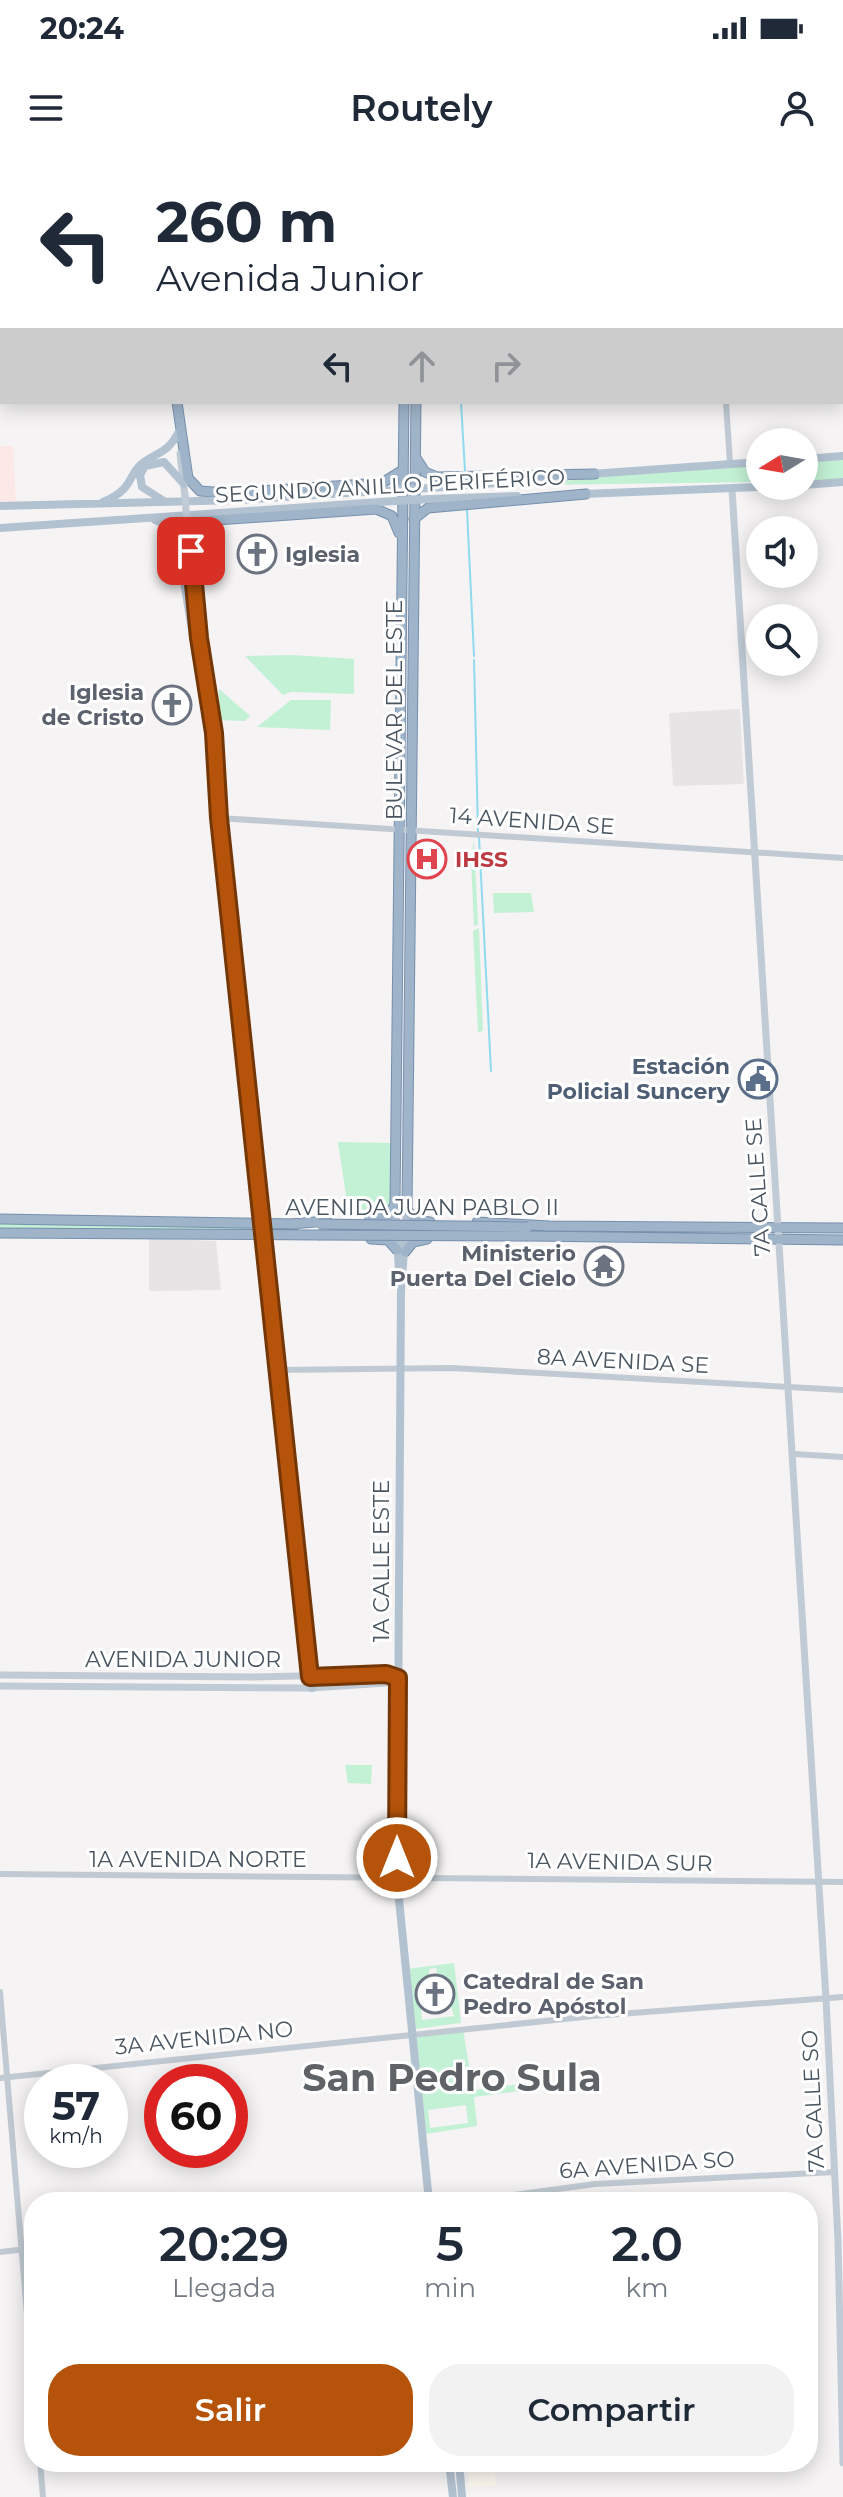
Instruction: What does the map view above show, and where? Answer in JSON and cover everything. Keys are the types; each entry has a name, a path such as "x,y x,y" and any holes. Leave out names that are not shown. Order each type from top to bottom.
{"highway":[{"path":"175,404 188,481 197,490 227,493 382,483 403,470"},
{"name":"BULEVAR DEL ESTE","path":"395,1204 404,404"},
{"name":"BULEVAR DEL ESTE","path":"407,1210 416,404"},
{"path":"415,453 422,469 437,477 595,474"},
{"path":"205,501 227,493"},
{"path":"413,522 425,509 586,494"},
{"path":"196,611 194,530 203,521 376,509 392,516 402,541"},
{"path":"251,1123 262,1210 266,1219 279,1229 265,1247"},
{"path":"395,1204 388,1217 360,1221 306,1221 292,1230 306,1239 388,1240 401,1251 419,1239 537,1240 550,1231 535,1223 420,1222 407,1210"},
{"path":"239,1223 257,1218 262,1210"},
{"name":"AVENIDA JUAN PABLO II","path":"0,1219 239,1223 292,1230 843,1228"},
{"path":"360,1221 367,1231 362,1239"},
{"path":"443,1239 439,1228 444,1222"},
{"path":"669,1238 687,1232 689,1227"},
{"name":"AVENIDA JUAN PABLO II","path":"0,1233 249,1235 279,1229"},
{"name":"AVENIDA JUAN PABLO II","path":"550,1231 669,1238 843,1240"},
{"path":"249,1235 260,1239 265,1247 274,1333"}],"main road":[{"path":"175,404 196,611 212,716 219,818 312,1688"},
{"path":"99,504 125,490 142,463 163,453 178,433"},
{"path":"163,453 181,458"},
{"path":"818,458 843,456"},
{"path":"168,502 144,490 139,478 143,469 154,462 164,462 184,484"},
{"name":"SEGUNDO ANILLO PERIFÉRICO","path":"0,506 205,501 430,488 746,463"},
{"path":"818,484 843,482"},
{"name":"SEGUNDO ANILLO PERIFÉRICO","path":"0,528 430,499 746,488"},
{"name":"7A CALLE SE","path":"732,489 790,1386 817,1882"},
{"path":"223,513 234,518"},
{"path":"146,518 169,527 177,538 204,716 213,750"},
{"path":"188,528 197,661"},
{"name":"1A CALLE ESTE","path":"395,1204 401,1251 397,1879 428,2192"},
{"name":"1A CALLE ESTE","path":"401,1251 407,1210"},
{"name":"AVENIDA JUNIOR","path":"0,1675 310,1677 386,1674 398,1678"},
{"name":"AVENIDA JUNIOR","path":"0,1686 312,1688 386,1683 398,1678"},
{"name":"7A CALLE SO","path":"817,1882 842,2308 843,2463"},
{"path":"450,2472 453,2497"},
{"path":"460,2472 462,2497"}],"street":[{"path":"726,404 730,464"},
{"name":"14 AVENIDA SE","path":"219,818 843,858"},
{"name":"8A AVENIDA SE","path":"277,1370 400,1367 843,1390"},
{"path":"794,1454 843,1457"},
{"name":"1A AVENIDA NORTE","path":"0,1874 397,1879"},
{"name":"1A AVENIDA SUR","path":"397,1879 843,1882"},
{"path":"0,1992 3,2078 24,2284"},
{"name":"3A AVENIDA NO","path":"3,2078 412,2034 843,1997"},
{"name":"6A AVENIDA SO","path":"536,2192 595,2184 835,2172"},
{"path":"0,2252 24,2250"},
{"path":"41,2472 43,2497"}],"shaded area":[{"path":"0,446 13,446 16,502 0,503"},
{"path":"740,709 744,784 673,786 669,713"},
{"path":"149,1238 216,1241 221,1290 149,1291"},
{"path":"468,2472 495,2472 496,2485 469,2487"}],"green space":[{"path":"843,458 843,481 818,482 818,460"},
{"path":"746,465 746,482 537,485 644,470"},
{"path":"245,656 354,659 354,694 291,692 283,695"},
{"path":"219,689 250,716 245,721 217,720"},
{"path":"291,700 331,700 330,730 257,727"},
{"path":"474,840 478,925 474,926 471,858"},
{"path":"493,893 531,893 534,912 494,913"},
{"path":"479,928 483,1031 478,1032 473,931"},
{"path":"338,1142 391,1143 391,1211 348,1209"},
{"path":"0,1219 260,1223 260,1235 0,1233"},
{"path":"345,1765 372,1765 371,1784 348,1783"},
{"path":"454,1963 461,2023 415,2029 407,1969","holes":["436,1968 437,1974 450,1981 452,1993 447,1994 454,2016 422,2020 421,2010 426,2009 420,1984 429,1975 429,1969"]},
{"path":"463,2029 473,2090 542,2081 542,2088 474,2097 477,2126 426,2134 416,2035","holes":["466,2105 468,2123 430,2128 428,2110"]}],"waterway":[{"path":"461,404 465,471"},
{"path":"467,510 474,656"},
{"path":"474,660 478,832"},
{"path":"479,837 491,1071"}],"place":[{"name":"Iglesia","path":"257,554"},
{"name":"Iglesia de Cristo","path":"172,705"},
{"name":"IHSS","path":"427,859"},
{"name":"Estación Policial Suncery","path":"758,1079"},
{"name":"Ministerio Puerta Del Cielo","path":"604,1266"},
{"name":"Catedral de San Pedro Apóstol","path":"435,1994"}],"district":[{"name":"San Pedro Sula","path":"452,2077"}],"route":[{"path":"191,551 199,638 214,733 219,818 310,1677 386,1674 398,1678 397,1858"}]}
